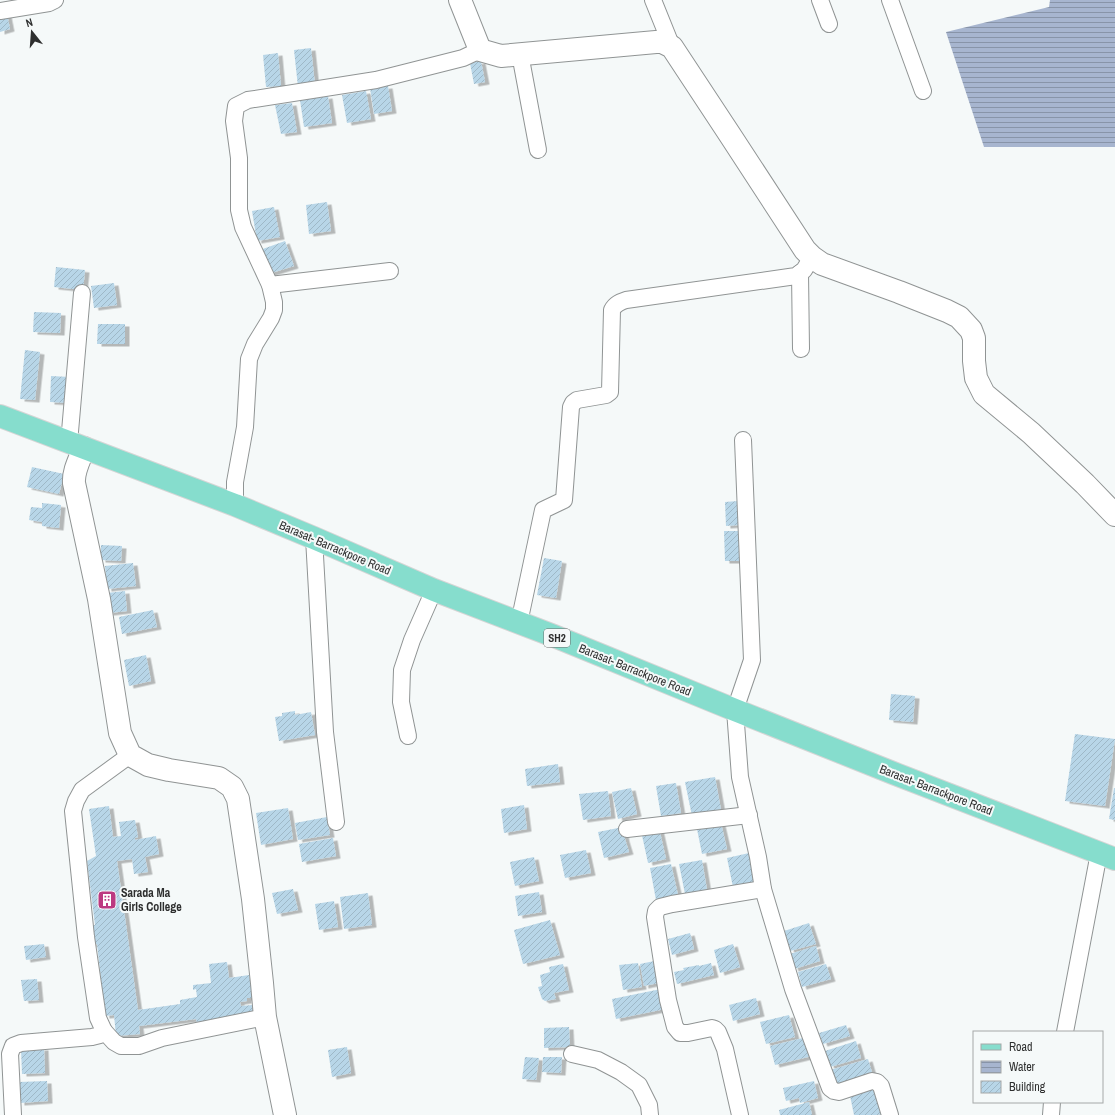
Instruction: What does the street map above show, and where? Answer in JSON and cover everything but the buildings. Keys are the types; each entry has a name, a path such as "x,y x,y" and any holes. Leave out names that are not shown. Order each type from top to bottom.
{"main road":[{"name":"Barasat- Barrackpore Road","path":"0,416 234,506 314,538 434,590 886,770 1107,856"}],"street":[{"path":"0,11 49,3 55,0"},
{"path":"460,0 480,50"},
{"path":"653,0 672,47 805,250 806,265 801,349"},
{"path":"820,0 829,24"},
{"path":"890,0 923,91"},
{"path":"234,506 235,482 245,427 249,359 255,344 271,318 274,310 274,302 270,285 243,227 239,210 239,158 234,120 236,106 248,100 376,80 463,58 480,50 501,56 656,42 662,42 672,47"},
{"path":"520,54 538,150"},
{"path":"519,623 543,510 564,500 571,407 577,400 606,395 610,392 612,310 614,306 626,300 796,276 806,265 822,264 899,292 946,311 962,320 971,330 974,338 976,378 984,394 1037,438 1086,484 1115,515"},
{"path":"270,285 390,271"},
{"path":"82,294 74,483 99,599 120,733 130,755 148,765 219,778 232,787 238,799 253,899 265,1017 285,1115"},
{"path":"743,440 752,660 735,710 740,777 758,857 762,889 793,989 830,1088 839,1092 872,1081 877,1082 881,1086 890,1115"},
{"path":"314,538 325,732 336,822"},
{"path":"408,736 401,702 402,670 412,640 434,590"},
{"path":"130,755 82,790 73,811 86,937 98,1018 104,1031 114,1042 121,1046 140,1046 162,1038 265,1017"},
{"path":"627,829 749,815"},
{"path":"1065,1031 1107,856"},
{"path":"740,1115 725,1049 718,1032 712,1028 688,1033 680,1033 675,1027 668,1000 655,918 656,911 660,907 762,889"},
{"path":"13,1115 10,1054 13,1046 21,1043 92,1037 100,1035 104,1031"},
{"path":"572,1054 598,1060 621,1072 639,1085 649,1105 650,1115"},
{"path":"1051,1115 1052,1103"}],"water":[{"path":"1050,0 1115,0 1115,147 984,147 946,32 1049,7"}],"place":[{"name":"Sarada Ma Girls College","path":"107,900"}]}
